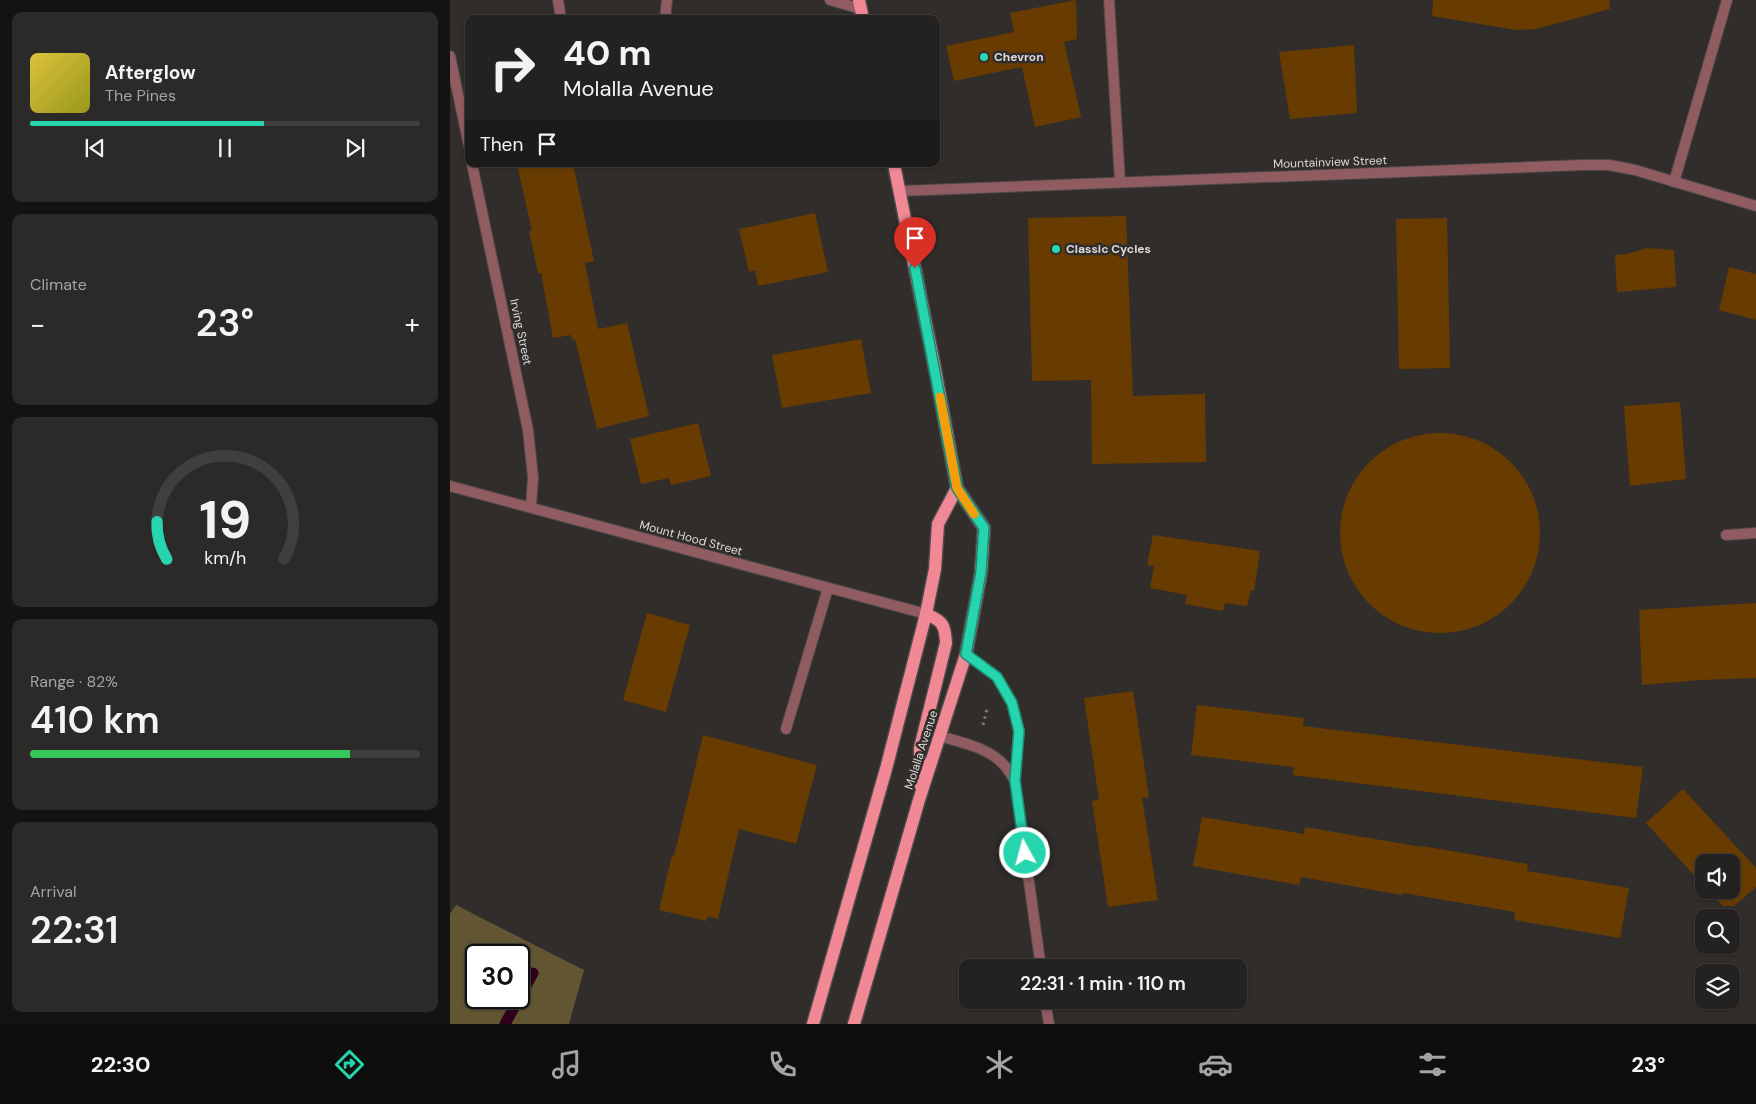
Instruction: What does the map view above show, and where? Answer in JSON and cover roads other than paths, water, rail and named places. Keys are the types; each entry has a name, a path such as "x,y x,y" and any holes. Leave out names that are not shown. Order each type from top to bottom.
{"main road":[{"name":"Molalla Avenue","path":"854,1024 919,800 966,654 981,572 984,528 957,488 895,167"},
{"path":"813,1024 886,769 926,614 935,569 938,524 957,488"},
{"path":"919,800 920,748 946,643 945,629 938,619 926,614"}],"street":[{"path":"558,0 560,15"},
{"path":"665,15 667,0"},
{"path":"830,0 861,9"},
{"path":"1109,0 1120,182"},
{"path":"1674,182 1728,0"},
{"path":"450,56 465,127"},
{"name":"Mountainview Street","path":"900,191 1609,165 1635,170 1756,206"},
{"name":"Irving Street","path":"473,167 528,430 533,477 531,507"},
{"name":"Mount Hood Street","path":"450,486 926,614"},
{"path":"1726,535 1756,533"},
{"path":"786,729 828,588"},
{"path":"966,654 997,677 1012,703 1019,731 1015,781 1039,959"},
{"path":"940,736 977,747 991,754 1004,764 1015,781"},
{"path":"1046,1009 1049,1024"}],"waterway":[{"path":"505,1024 533,973"}],"place":[{"name":"Chevron","path":"984,57"},
{"name":"Classic Cycles","path":"1056,249"}]}
